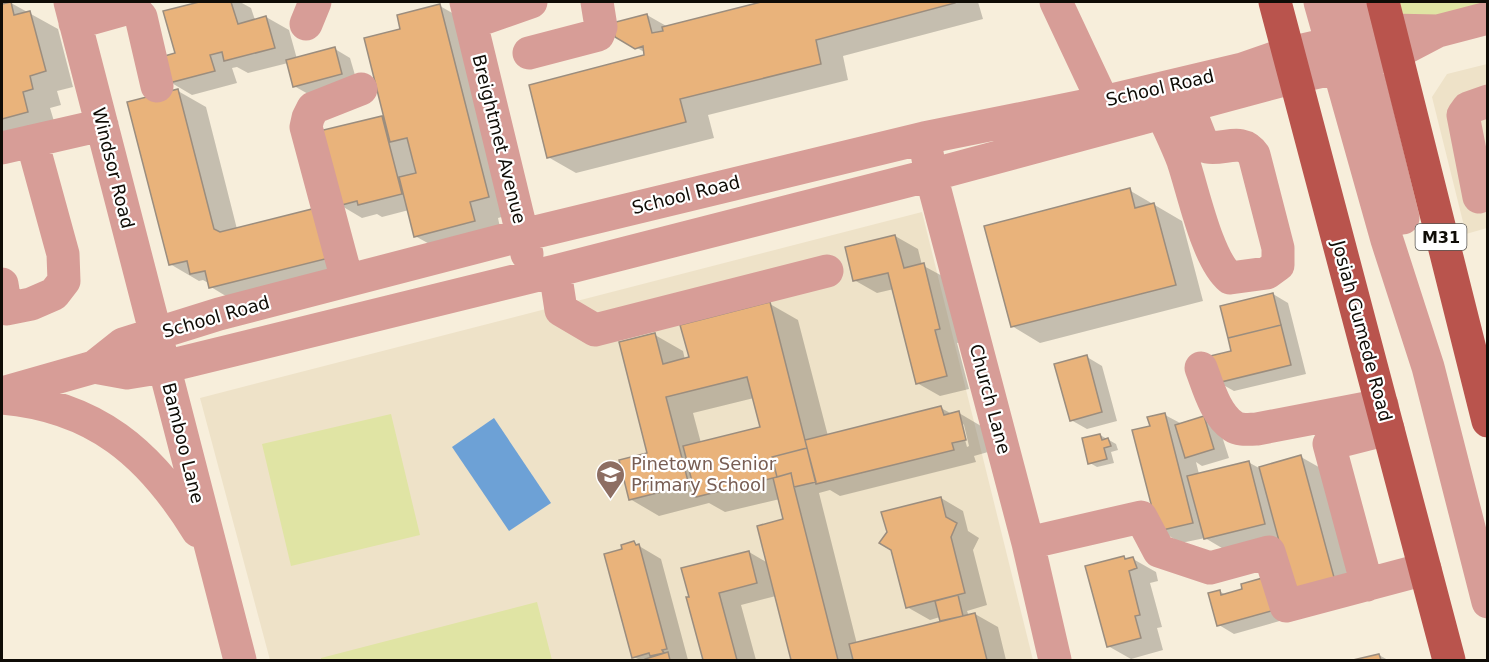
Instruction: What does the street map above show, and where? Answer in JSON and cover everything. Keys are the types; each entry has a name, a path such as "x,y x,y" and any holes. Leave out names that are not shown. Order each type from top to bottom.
{"main road":[{"name":"Josiah Gumede Road","path":"1275,2 1449,660"},
{"name":"M31","path":"1366,42 1488,421"}],"street":[{"path":"468,12 531,2"},
{"path":"529,53 598,35 601,27 597,2"},
{"path":"1056,2 1107,114"},
{"path":"1320,2 1366,42"},
{"path":"1350,2 1366,42 1407,234 1428,367 1488,602"},
{"path":"72,12 132,9 141,16 157,86"},
{"name":"Windsor Road","path":"72,12 156,334"},
{"name":"Breightmet Avenue","path":"468,12 523,235 561,310 595,330 827,271"},
{"path":"1292,65 1366,42 1438,31 1488,18"},
{"name":"School Road","path":"94,367 127,373 164,367 543,274 930,175 1242,69 1292,65"},
{"name":"School Road","path":"2,393 94,367 123,344 219,314 523,235 924,138 1107,114 1175,110 1292,65"},
{"path":"347,280 306,127 313,108 361,88"},
{"path":"1479,197 1463,115 1468,108 1488,101"},
{"path":"1175,110 1207,147 1240,144 1254,155 1278,248 1278,264 1267,273 1230,278 1220,267 1205,230 1182,158 1175,110"},
{"path":"3,301 31,304 54,294 64,281 63,254 17,145 102,125"},
{"name":"Church Lane","path":"924,138 930,175 1028,543 1055,660"},
{"name":"Bamboo Lane","path":"156,334 240,660"},
{"path":"1201,368 1216,405 1234,427 1257,429 1385,417"},
{"name":"Bamboo Lane","path":"2,398 29,400 68,411 104,429 136,452 164,482 188,514 211,553"},
{"path":"1367,585 1329,444 1385,417"},
{"path":"1028,543 1141,517 1158,551 1210,568 1269,552 1286,606 1425,569"}],"shaded area":[{"path":"1487,64 1487,228 1466,234 1432,97 1447,74"},
{"name":"Pinetown Senior Primary School","path":"922,212 1033,660 270,660 200,398"}],"green space":[{"path":"1385,2 1487,2 1487,17 1395,40"},
{"path":"391,414 420,535 291,566 262,444"},
{"path":"537,602 552,660 321,660 321,658"}],"water":[{"path":"494,418 551,503 509,531 452,447"}],"building":[{"path":"11,2 14,15 30,11 46,71 30,76 33,89 23,92 28,112 2,119 2,4"},
{"path":"199,2 231,2 238,24 266,16 275,48 224,61 222,52 210,55 215,71 169,83 161,57 175,53 163,11"},
{"path":"761,2 955,3 816,40 821,64 680,99 686,122 547,158 529,85 644,55 643,46 635,49 615,37 612,23 647,14 652,33 663,31 662,27"},
{"path":"440,4 489,197 470,202 475,221 414,237 399,177 416,173 407,138 390,142 364,38 400,29 397,15"},
{"path":"335,47 342,74 293,87 286,60"},
{"path":"178,89 214,229 220,232 316,208 329,258 209,288 205,271 190,274 187,261 169,265 127,102"},
{"path":"382,116 402,194 358,205 357,201 338,206 315,132"},
{"path":"1130,188 1135,208 1154,203 1176,285 1011,327 984,226"},
{"path":"895,235 904,268 924,263 940,329 935,330 947,376 916,384 888,273 853,281 845,247"},
{"path":"1273,293 1281,325 1228,338 1220,306"},
{"path":"770,302 807,448 772,457 777,477 696,497 683,446 760,427 747,377 666,397 689,485 629,500 619,460 647,453 619,342 655,333 663,364 689,357 680,325"},
{"path":"1281,325 1291,365 1217,383 1210,356 1231,351 1228,338"},
{"path":"1087,355 1102,412 1070,421 1054,364"},
{"path":"941,406 944,415 959,411 966,440 952,443 954,450 816,484 805,440"},
{"path":"1165,413 1193,523 1158,531 1132,430 1150,426 1147,417"},
{"path":"1204,416 1214,449 1185,458 1175,425"},
{"path":"1100,434 1102,440 1108,438 1111,446 1104,448 1107,459 1088,464 1082,438"},
{"path":"807,448 816,482 794,487 791,473 777,477 772,457"},
{"path":"1301,455 1335,581 1295,600 1259,467"},
{"path":"1249,461 1265,524 1204,539 1187,476"},
{"path":"791,473 838,660 791,660 757,526 783,519 773,478"},
{"path":"941,497 946,517 957,523 951,537 965,593 906,608 891,550 879,543 887,532 881,512"},
{"path":"634,541 636,545 639,544 667,649 662,650 664,653 650,656 649,653 632,658 604,554 622,549 621,545"},
{"path":"749,551 757,583 719,593 737,660 703,660 686,597 689,597 681,568"},
{"path":"1124,556 1125,559 1133,557 1137,568 1129,571 1140,615 1135,616 1141,638 1107,647 1085,566"},
{"path":"1266,577 1275,610 1217,626 1208,593 1220,590 1221,595 1242,589 1241,584"},
{"path":"958,595 963,616 940,621 935,601"},
{"path":"975,613 987,660 853,660 849,644"},
{"path":"668,652 670,660 645,660 645,659"},
{"path":"1379,654 1381,660 1353,660"}],"place":[{"name":"Pinetown Senior Primary School","path":"610,500"}]}
